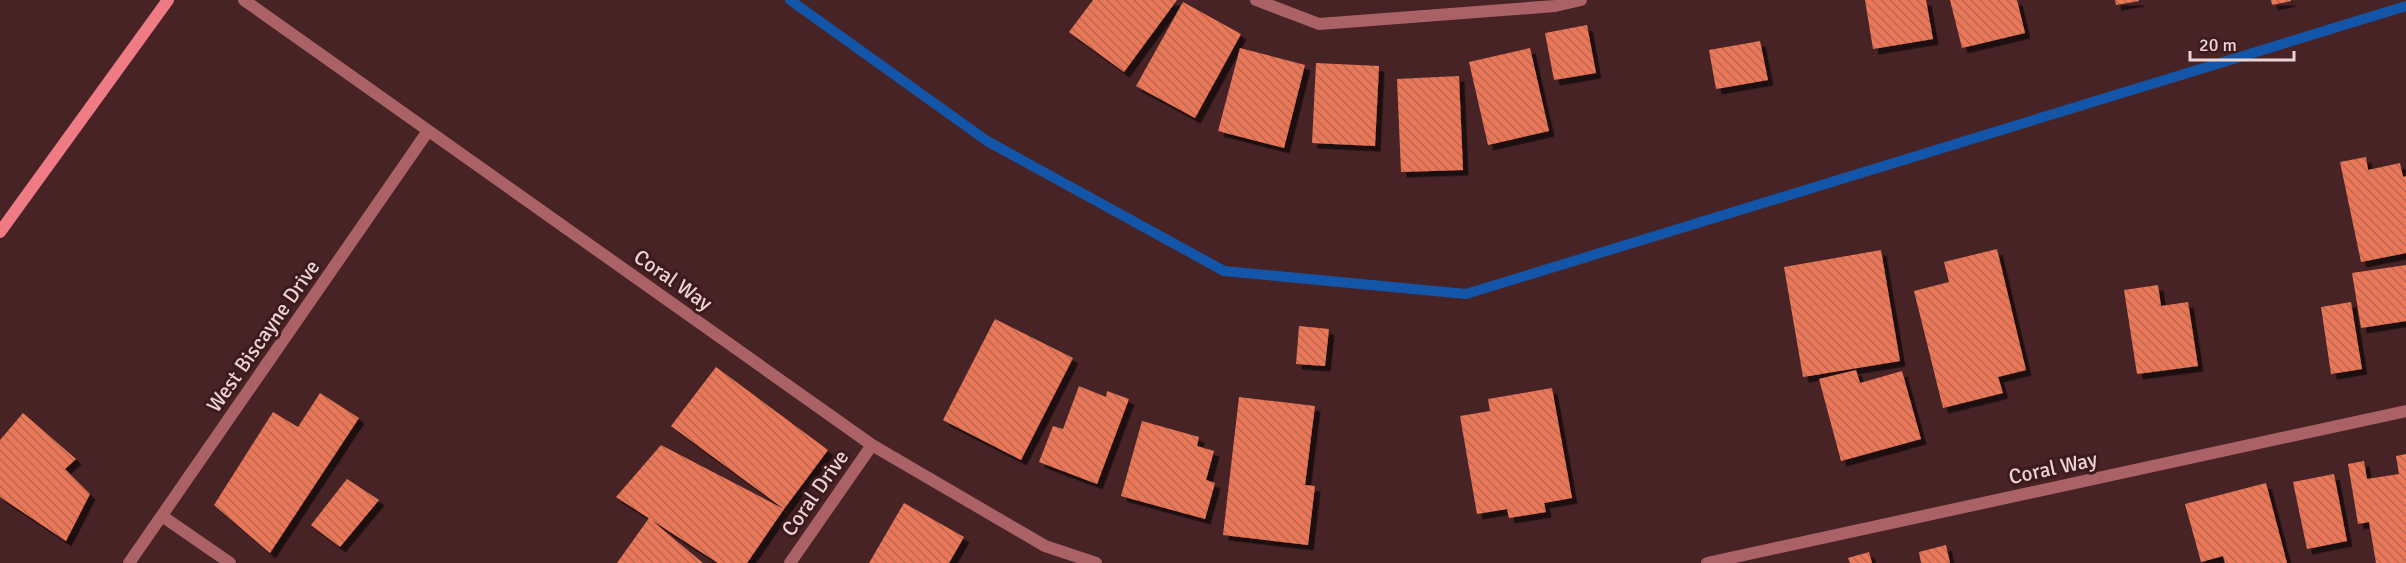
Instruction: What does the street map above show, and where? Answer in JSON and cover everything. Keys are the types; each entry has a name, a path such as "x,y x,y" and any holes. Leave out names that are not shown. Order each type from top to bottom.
{"main road":[{"path":"0,232 168,0"}],"street":[{"name":"Coral Way","path":"244,0 872,445 1045,546 1096,563"},
{"path":"1256,0 1319,24 1581,0"},
{"name":"West Biscayne Drive","path":"129,563 428,130"},
{"name":"Coral Way","path":"1707,563 2406,411"},
{"name":"Coral Drive","path":"790,563 872,445"},
{"path":"162,516 230,563"}],"building":[{"path":"1093,0 1177,0 1124,72 1069,32"},
{"path":"1865,0 1926,0 1933,39 1873,49"},
{"path":"1950,0 2017,0 2025,33 1962,48"},
{"path":"2115,0 2139,0 2139,1 2116,5"},
{"path":"2271,0 2291,0 2291,1 2272,5"},
{"path":"1183,2 1241,34 1195,118 1136,86"},
{"path":"1587,25 1596,73 1554,80 1545,33"},
{"path":"1760,41 1768,80 1716,89 1709,50"},
{"path":"1240,48 1305,65 1284,148 1218,131"},
{"path":"1530,48 1549,131 1488,145 1469,62"},
{"path":"1316,63 1379,66 1375,146 1312,143"},
{"path":"1459,76 1463,170 1401,172 1397,79"},
{"path":"2366,157 2368,170 2400,163 2403,177 2406,176 2406,253 2361,262 2340,162"},
{"path":"1997,249 2026,370 1998,377 2003,393 1943,408 1914,291 1949,282 1944,262"},
{"path":"1881,250 1900,361 1803,377 1784,267"},
{"path":"2406,265 2406,321 2361,328 2352,273"},
{"path":"2158,285 2161,306 2188,302 2198,366 2137,374 2124,290"},
{"path":"2351,302 2362,369 2331,374 2321,307"},
{"path":"995,319 1073,358 1021,460 943,420"},
{"path":"1299,326 1329,329 1325,366 1296,364"},
{"path":"716,367 828,450 784,509 671,426"},
{"path":"1856,370 1860,383 1902,371 1921,439 1841,461 1819,379"},
{"path":"1079,386 1106,397 1107,391 1129,399 1097,484 1039,462 1053,426 1063,429"},
{"path":"1552,388 1572,498 1544,503 1546,512 1509,518 1507,509 1477,514 1460,416 1490,411 1488,399"},
{"path":"320,393 359,418 270,553 214,505 273,412 298,427"},
{"path":"1239,397 1315,406 1305,485 1315,486 1308,545 1223,535"},
{"path":"23,413 76,459 65,469 90,494 66,541 0,497 0,440"},
{"path":"1142,421 1199,437 1197,446 1214,451 1206,480 1215,483 1205,519 1121,496"},
{"path":"661,445 784,509 747,563 718,563 616,497"},
{"path":"2406,454 2406,563 2376,563 2369,522 2358,524 2348,464 2364,461 2367,479 2399,474 2396,456"},
{"path":"2334,474 2347,541 2307,549 2293,482"},
{"path":"347,479 379,500 340,547 311,525"},
{"path":"2266,483 2287,563 2225,563 2223,556 2201,562 2185,504"},
{"path":"904,503 964,537 949,563 869,563"},
{"path":"649,518 703,563 617,563"},
{"path":"1946,545 1950,563 1921,563 1919,552"},
{"path":"1869,552 1872,563 1850,563 1848,558"}],"waterway":[{"path":"790,0 987,141 1224,271 1466,294 2406,6"}]}
